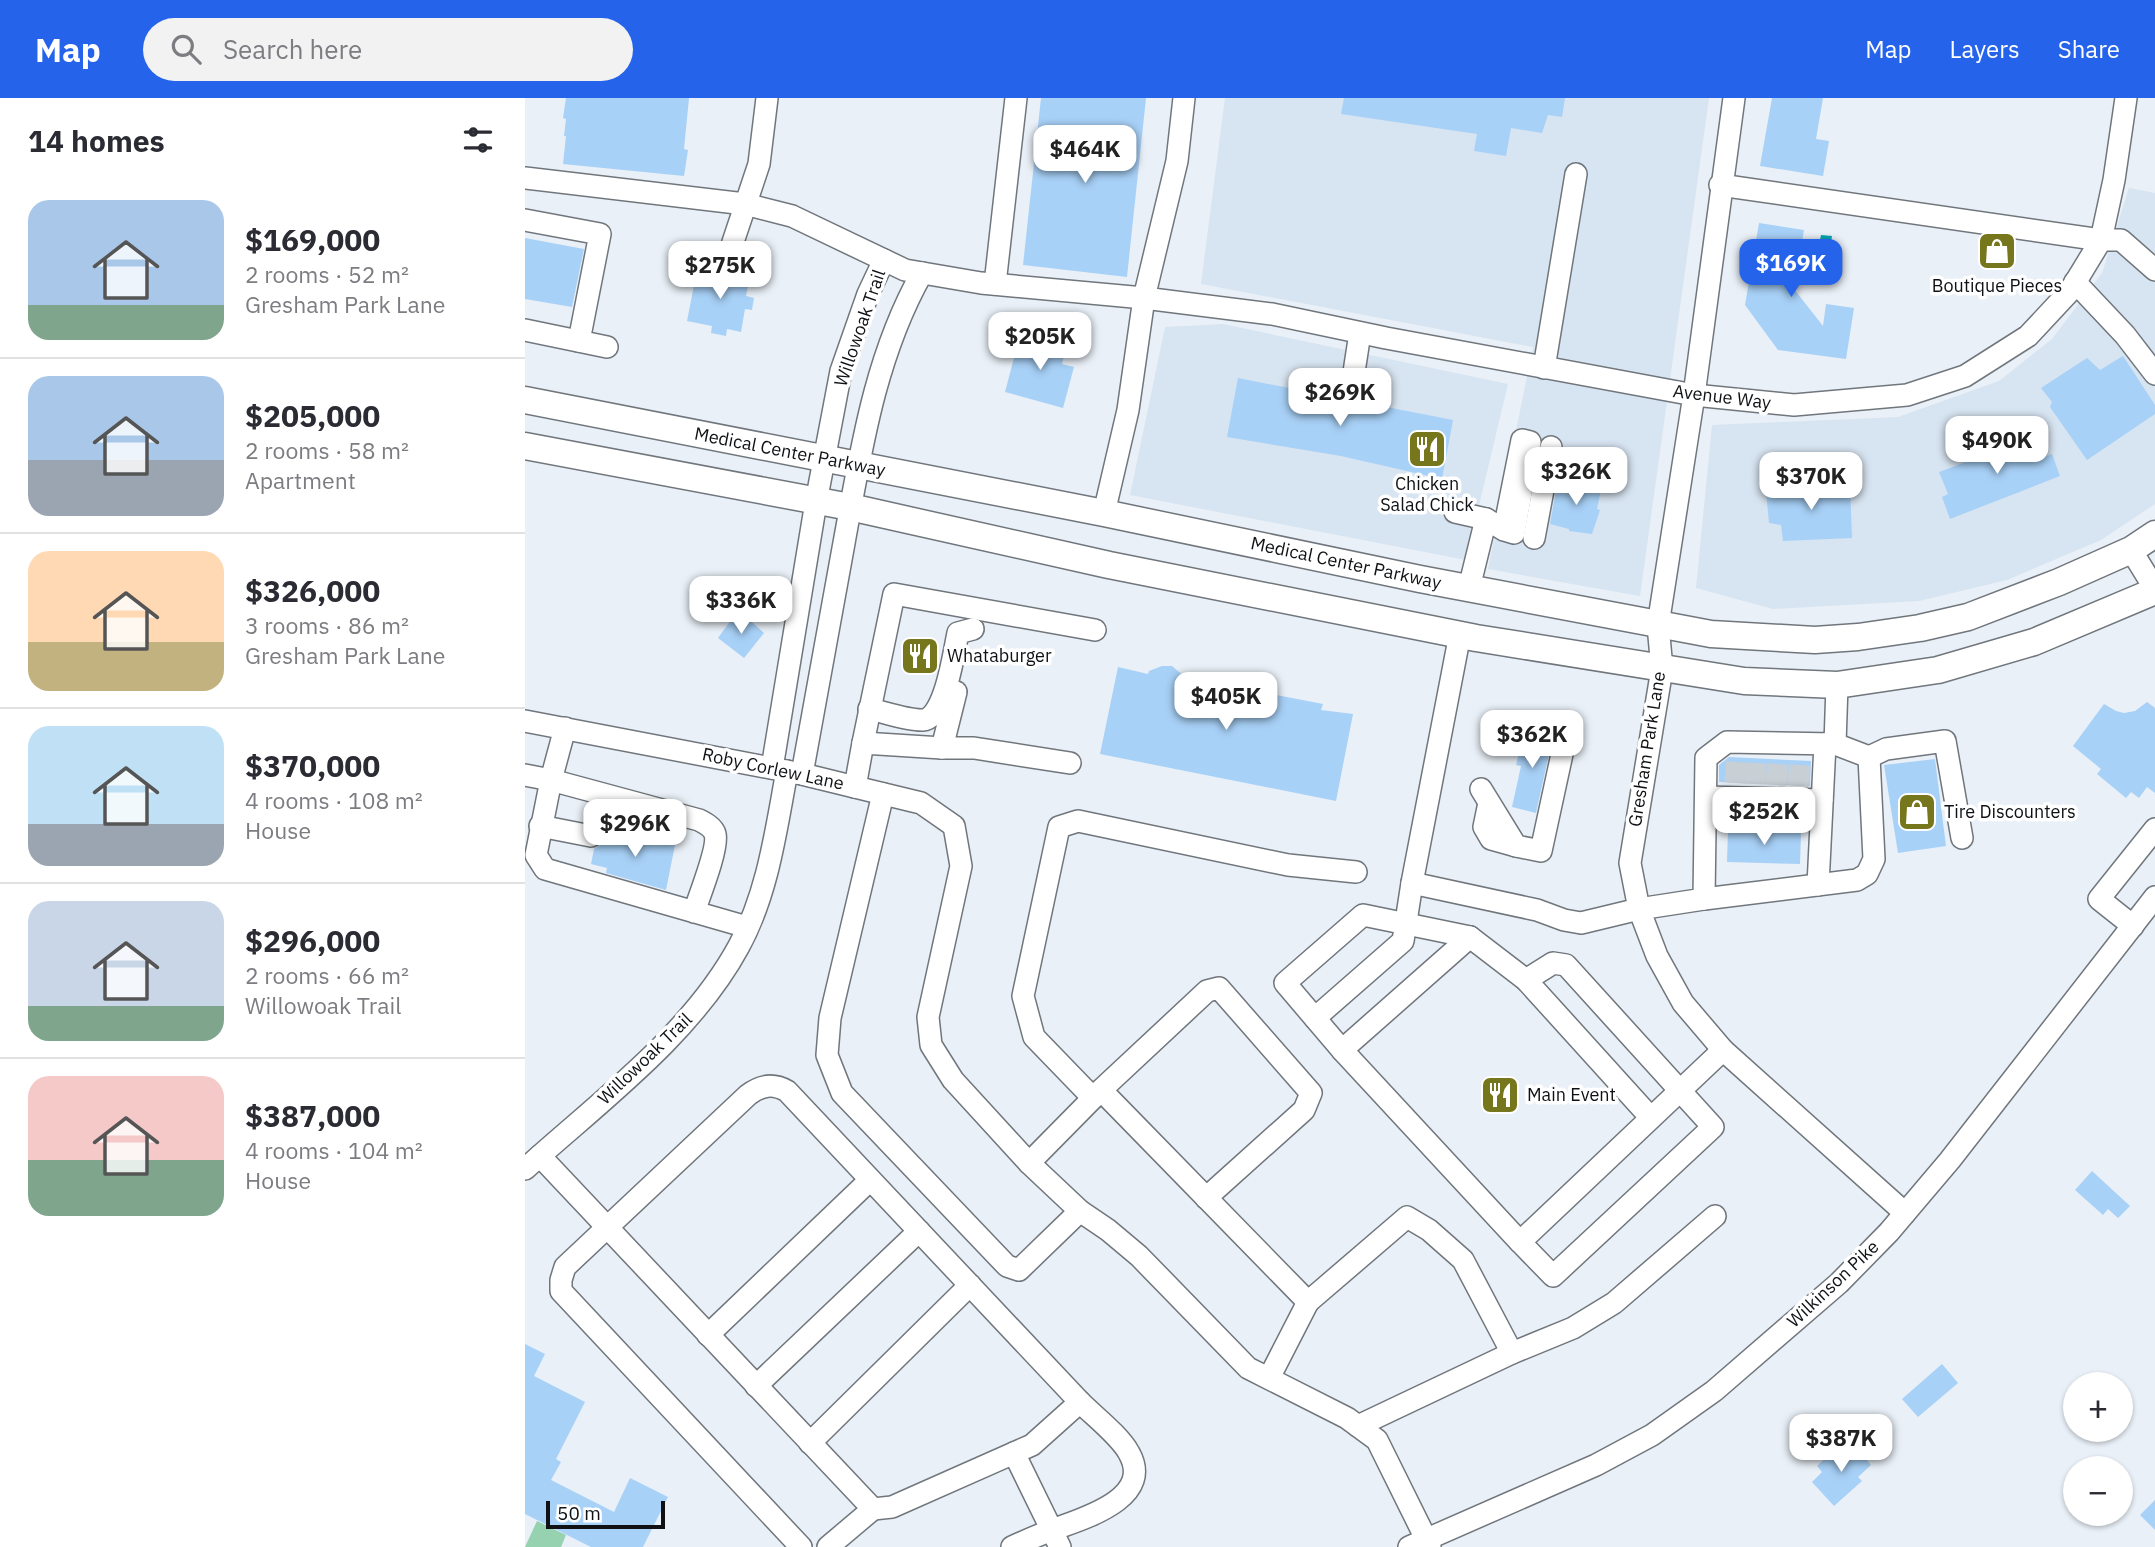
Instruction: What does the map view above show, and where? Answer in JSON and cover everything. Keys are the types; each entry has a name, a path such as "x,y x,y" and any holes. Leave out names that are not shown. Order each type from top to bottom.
{"main road":[{"name":"Medical Center Parkway","path":"525,400 1711,634 1793,639 1858,637 1911,630 1968,617 2059,582 2131,550 2155,534"},
{"path":"525,446 850,508 1109,565 1460,634 1744,681 1837,685 1938,670 2034,642 2155,590"}],"street":[{"path":"731,248 759,164 767,98"},
{"path":"995,284 1016,98"},
{"path":"1104,513 1128,410 1144,298 1177,161 1184,98"},
{"name":"Gresham Park Lane","path":"1734,98 1720,185 1694,395 1658,625 1662,669 1630,863 1639,909 1657,956 1683,1003 1723,1050 1905,1213"},
{"name":"Avenue Way","path":"525,178 745,204 792,216 905,270 995,284 1144,298 1272,314 1694,395 1794,405 1906,395 1965,376 2028,336 2070,291 2101,240 2114,180 2126,98"},
{"path":"1544,368 1576,174"},
{"path":"1720,185 2101,240 2121,240 2155,270"},
{"path":"525,220 600,234 579,341"},
{"path":"525,227 598,244"},
{"name":"Willowoak Trail","path":"787,771 816,502 841,371 868,294 884,260"},
{"name":"Willowoak Trail","path":"532,1162 623,1082 694,1013 739,946 763,888 787,771 850,508 877,381 902,308 922,273"},
{"path":"2075,282 2125,335 2155,374"},
{"path":"525,330 607,347"},
{"path":"1352,385 1360,333"},
{"path":"1469,588 1513,531 1541,444"},
{"path":"1455,512 1513,531"},
{"path":"2131,550 2155,590"},
{"name":"Roby Corlew Lane","path":"525,720 787,771 855,787 894,594 975,619"},
{"path":"869,709 923,720 933,717 940,706 958,633 975,619 1095,630"},
{"path":"942,748 975,619"},
{"path":"1315,1018 1403,941 1460,634"},
{"path":"1818,886 1822,800 1837,685"},
{"path":"565,728 535,855 545,869 747,927"},
{"path":"1485,796 1516,846 1541,851 1567,731"},
{"path":"1705,898 1706,758 1727,742 1758,751 1801,752 1830,744 1869,757 1886,749 1944,741 1962,838"},
{"path":"863,743 974,748 1070,763"},
{"path":"1412,883 1537,910 1581,923 1639,909 1705,898 1857,880 1867,874 1874,859 1869,757"},
{"path":"525,775 699,820 711,827 716,836 713,852 694,912"},
{"path":"855,787 921,803 954,826 961,866 928,1017 931,1045 953,1080 1029,1163 1080,1211 1139,1256 1248,1368 1336,1412 1377,1440 1422,1544"},
{"path":"1706,797 1755,791 1798,793 1822,800"},
{"path":"883,794 830,1018 827,1055 842,1093 1007,1266 1019,1270 1080,1211"},
{"path":"1308,1302 1206,1198 1034,1037 1024,996 1059,827 1078,821 1288,865 1356,872"},
{"path":"540,826 591,836"},
{"path":"2133,926 2099,899 2155,829"},
{"name":"Wilkinson Pike","path":"1422,1544 1596,1465 1674,1421 1714,1391 1839,1283 1905,1213 1985,1117 2155,897"},
{"path":"1526,980 1553,963 1566,965 1713,1127 1553,1276 1342,1050 1285,983 1363,915 1470,937 1526,980 1651,1118"},
{"path":"1342,1050 1470,937"},
{"path":"1029,1163 1097,1094 1207,991 1219,988 1311,1093 1304,1110 1206,1198"},
{"path":"1520,1241 1723,1050"},
{"path":"801,1547 561,1291 565,1267 748,1096 756,1089 768,1085 787,1091 1128,1450 1133,1461 1133,1473 1123,1496 1056,1539 1012,1547"},
{"path":"532,1162 607,1228 873,1508"},
{"path":"708,1335 870,1180"},
{"path":"1358,1426 1512,1353 1573,1328 1614,1303 1715,1216"},
{"path":"1269,1378 1308,1302 1407,1217 1429,1230 1463,1260 1512,1353"},
{"path":"757,1386 919,1231"},
{"path":"810,1443 970,1285"},
{"path":"828,1547 873,1508 892,1507 1032,1446 1080,1402"},
{"path":"1014,1453 1056,1539"}],"shaded area":[{"path":"1225,98 1709,98 1640,596 1488,569 1533,347 1201,284"},
{"path":"2129,188 2155,193 2155,504 2101,540 2007,580 1919,601 1773,609 1696,588 1712,425 1898,417 1999,381 2052,339 2102,273"},
{"path":"1223,324 1508,384 1466,560 1130,495 1165,327"}],"green space":[{"path":"537,1521 566,1535 561,1547 525,1547"}],"water":[{"path":"1821,235 1832,236 1831,242 1835,243 1834,256 1829,259 1834,261 1832,268 1828,267 1827,271 1816,269 1816,265 1812,265 1813,258 1817,258 1818,254 1814,253"}],"building":[{"path":"566,98 689,98 684,149 688,150 684,176 563,164"},
{"path":"1041,98 1146,98 1127,277 1023,265"},
{"path":"1344,98 1565,98 1562,117 1548,115 1542,133 1511,128 1506,156 1474,151 1477,134 1341,114"},
{"path":"1772,98 1823,98 1816,139 1829,141 1823,176 1760,166"},
{"path":"1759,223 1804,230 1794,289 1823,326 1826,304 1854,308 1846,359 1778,350 1745,305"},
{"path":"525,238 584,249 572,307 525,299"},
{"path":"1985,241 2001,243 2000,255 1983,253"},
{"path":"701,268 750,276 746,296 754,298 752,310 745,309 741,332 727,329 726,336 711,333 712,326 687,321 696,275 700,276"},
{"path":"1020,335 1066,348 1062,364 1074,367 1063,408 1005,392"},
{"path":"2123,356 2155,405 2155,414 2087,460 2050,407 2052,402 2041,388 2087,358 2100,370"},
{"path":"1238,378 1453,420 1442,479 1341,456 1227,437"},
{"path":"2038,435 2047,456 2052,454 2060,476 1950,519 1942,497 1948,494 1939,472"},
{"path":"1558,480 1601,489 1597,509 1600,510 1592,534 1569,531 1550,524"},
{"path":"1850,485 1852,538 1783,541 1781,525 1769,523 1766,491 1772,490 1772,487"},
{"path":"743,614 764,633 744,658 718,638 731,620 736,623"},
{"path":"1162,666 1172,666 1185,677 1323,704 1321,710 1353,714 1336,801 1100,754 1118,667 1148,674 1149,671"},
{"path":"2147,702 2155,708 2155,793 2147,787 2139,798 2131,792 2126,798 2097,774 2101,769 2073,746 2104,704 2124,713 2135,711"},
{"path":"1524,731 1553,736 1536,813 1512,807 1521,766 1516,765"},
{"path":"1729,757 1811,761 1810,786 1719,782 1719,765"},
{"path":"1935,759 1946,846 1898,853 1884,765"},
{"path":"1728,829 1801,832 1800,864 1727,862"},
{"path":"603,830 675,845 666,890 606,873 607,868 591,864 594,849 604,839"},
{"path":"2092,1171 2130,1206 2118,1218 2108,1209 2103,1215 2075,1190"},
{"path":"525,1344 545,1354 534,1376 585,1402 556,1459 561,1462 551,1480 614,1512 630,1478 668,1497 643,1547 591,1547 525,1514"},
{"path":"1942,1364 1958,1383 1918,1417 1902,1399"},
{"path":"1854,1445 1871,1465 1858,1477 1862,1481 1834,1506 1812,1482 1822,1472 1817,1466 1837,1447 1844,1454"},
{"path":"2155,1500 2155,1530 2140,1515"}],"tunnel":[{"path":"1735,783 1737,757"},
{"path":"1755,784 1756,758"},
{"path":"1776,785 1778,759"},
{"path":"1798,786 1800,760"}],"place":[{"name":"Boutique Pieces","path":"1997,251"},
{"name":"Chicken Salad Chick","path":"1427,449"},
{"name":"Whataburger","path":"920,656"},
{"name":"Tire Discounters","path":"1917,812"},
{"name":"Main Event","path":"1500,1095"}]}
